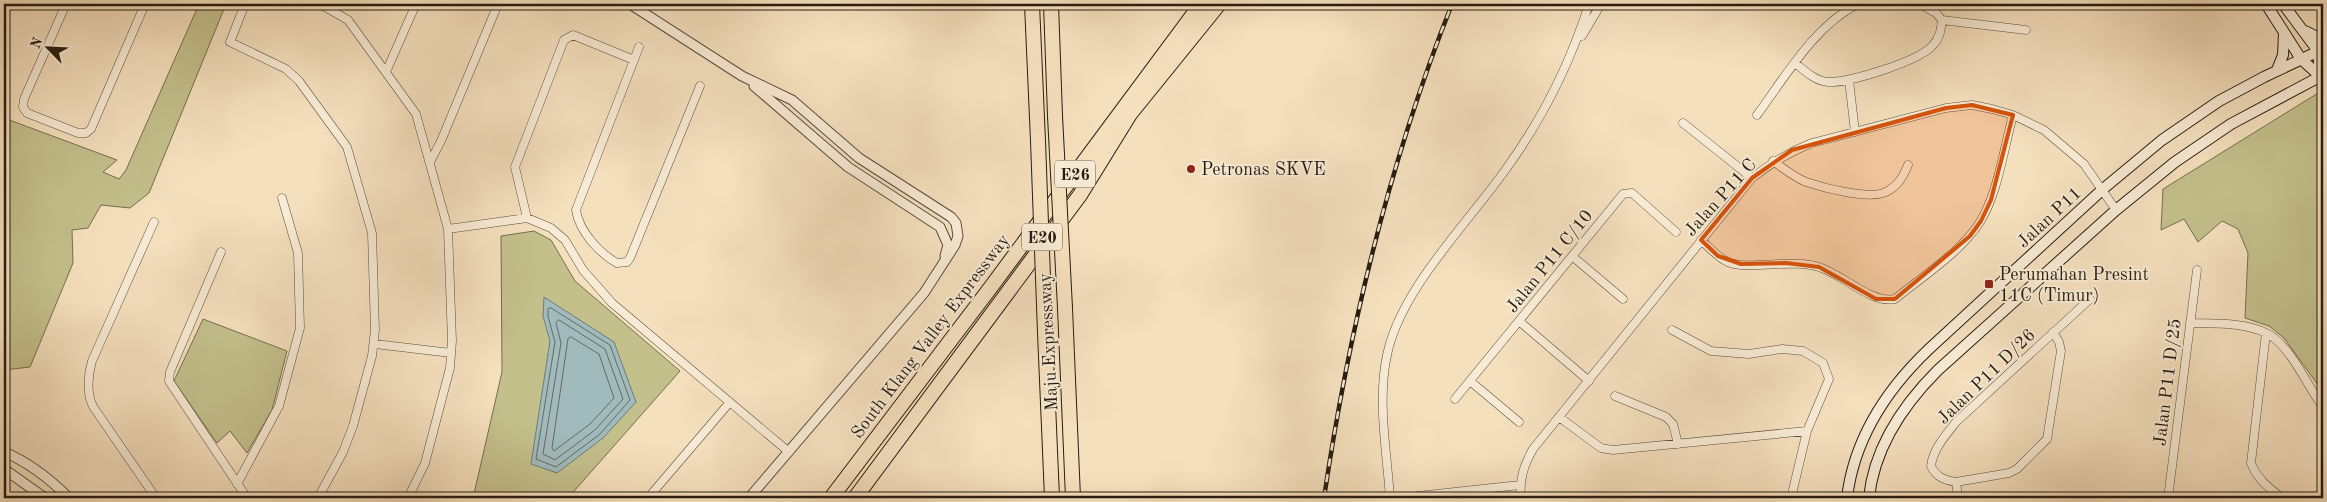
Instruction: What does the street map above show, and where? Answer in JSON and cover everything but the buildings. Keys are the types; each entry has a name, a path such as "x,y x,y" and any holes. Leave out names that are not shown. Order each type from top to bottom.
{"highway":[{"name":"Maju Expressway","path":"1032,4 1052,498"},
{"name":"Maju Expressway","path":"1051,4 1073,498"},
{"name":"South Klang Valley Expressway","path":"831,498 988,291 1201,4"},
{"name":"South Klang Valley Expressway","path":"855,498 1080,195 1130,114 1219,4"}],"main road":[{"path":"2266,4 2300,59 2322,75"},
{"path":"2283,4 2302,30 2321,50 2322,75"},
{"path":"2302,30 2323,40"},
{"path":"2277,70 2283,55 2284,32"},
{"name":"Jalan P11","path":"1847,498 1853,470 1866,432 1876,412 1903,375 2103,189 2187,122 2219,101 2277,70 2321,50"},
{"path":"1868,498 1881,450 1901,413 1938,370 2116,210 2199,145 2230,124 2322,75"}],"street":[{"path":"66,4 24,99 23,106 27,113 78,133 86,133 91,129 145,4"},
{"path":"246,4 230,42 293,75 347,147 353,162 372,232 375,344 353,426 343,452 318,498"},
{"path":"320,4 348,20 416,114 448,230 451,353 446,390 426,463 408,498"},
{"path":"386,72 416,4"},
{"path":"430,162 441,141 498,4"},
{"path":"630,4 742,76 784,96 800,106 859,158 951,217 956,223 956,241 924,293 749,498"},
{"path":"1574,49 1589,4"},
{"path":"1390,498 1383,392 1387,356 1397,321 1412,293 1507,168 1539,120 1574,49 1601,4"},
{"path":"1757,115 1795,63 1833,18 1858,4"},
{"path":"1920,4 1936,13 1942,20 2026,30"},
{"path":"1795,63 1819,80 1828,82 1849,80 1883,70 1924,53 1933,47 1938,38 1942,20"},
{"path":"527,218 515,167 564,40 573,35 634,60"},
{"path":"639,47 576,210 579,222 600,251 617,263 627,262 630,258 700,86"},
{"path":"742,76 848,167 940,227 948,246 945,258"},
{"path":"1849,80 1855,132"},
{"path":"784,96 794,110 791,118"},
{"name":"Jalan P11 C","path":"1521,498 1520,484 1527,459 1752,178 1773,161 1812,143 1946,108 1972,105 2013,115 2044,130 2084,164 2116,210"},
{"path":"1701,240 1728,262 1741,264 1786,263 1819,267 1841,276 1876,299 1886,301 1895,299 1970,236 1981,221 1990,200 2013,115"},
{"path":"791,118 804,117 827,130"},
{"path":"1683,123 1752,178"},
{"path":"1773,161 1793,176 1806,182 1861,194 1885,192 1903,178 1908,165"},
{"path":"888,177 894,188 891,195"},
{"name":"Jalan P11 C/10","path":"1455,399 1623,194 1632,194 1676,232"},
{"path":"237,484 279,406 300,328 298,253 282,198"},
{"path":"448,230 527,218 560,234 566,240 583,270 606,297 789,452"},
{"path":"154,222 92,361 89,397 94,408 156,498"},
{"path":"222,252 170,372 169,381 247,498"},
{"path":"1572,256 1622,299"},
{"name":"Jalan P11 D/25","path":"2168,498 2197,270"},
{"name":"Jalan P11 D/26","path":"2053,332 2059,342 2061,351 2047,439 2017,469 2009,473 1956,482 1942,479 1936,475 1930,466 1933,454 1956,422 2053,332 2090,299"},
{"path":"1519,321 1589,381"},
{"path":"2190,323 2238,326 2266,333 2278,342 2323,406"},
{"path":"1672,330 1711,350 1749,354 1792,349 1803,352 1823,363 1830,379 1807,431 1791,498"},
{"path":"2266,333 2251,463 2255,473 2262,482 2282,498"},
{"path":"375,344 451,353"},
{"path":"1470,381 1519,422"},
{"path":"1615,396 1666,417 1673,424 1678,444"},
{"path":"648,498 730,402"},
{"path":"1560,418 1607,450 1807,431"},
{"path":"4,452 18,458 42,474 69,498"},
{"path":"4,469 45,498"},
{"path":"1956,482 1958,498"},
{"path":"1418,496 1520,484"}],"highlighted area":[{"path":"1972,105 2013,115 1991,200 1981,221 1970,236 1895,299 1876,299 1819,267 1786,263 1741,264 1718,256 1701,240 1752,178 1792,150 1946,108"}],"shaded area":[{"path":"199,4 226,4 149,193 130,208 101,205 88,228 72,230 73,263 30,367 4,370 4,242 8,231 4,229 4,118 117,160 103,172 119,179 126,170"},
{"path":"2323,90 2323,392 2284,338 2269,326 2245,318 2248,253 2238,229 2222,221 2198,242 2184,219 2161,230 2163,189"},
{"path":"534,231 551,240 575,281 680,371 568,498 473,498 502,372 501,236"},
{"path":"203,319 287,351 272,410 247,453 230,431 217,443 174,381"}],"water":[{"path":"544,297 614,342 636,402 603,438 557,473 531,464 550,341 543,316"}],"railway":[{"path":"1324,498 1346,372 1374,247 1409,124 1452,4"}],"place":[{"name":"Petronas SKVE","path":"1191,169"},
{"name":"Perumahan Presint 11C (Timur)","path":"1989,284"}]}
